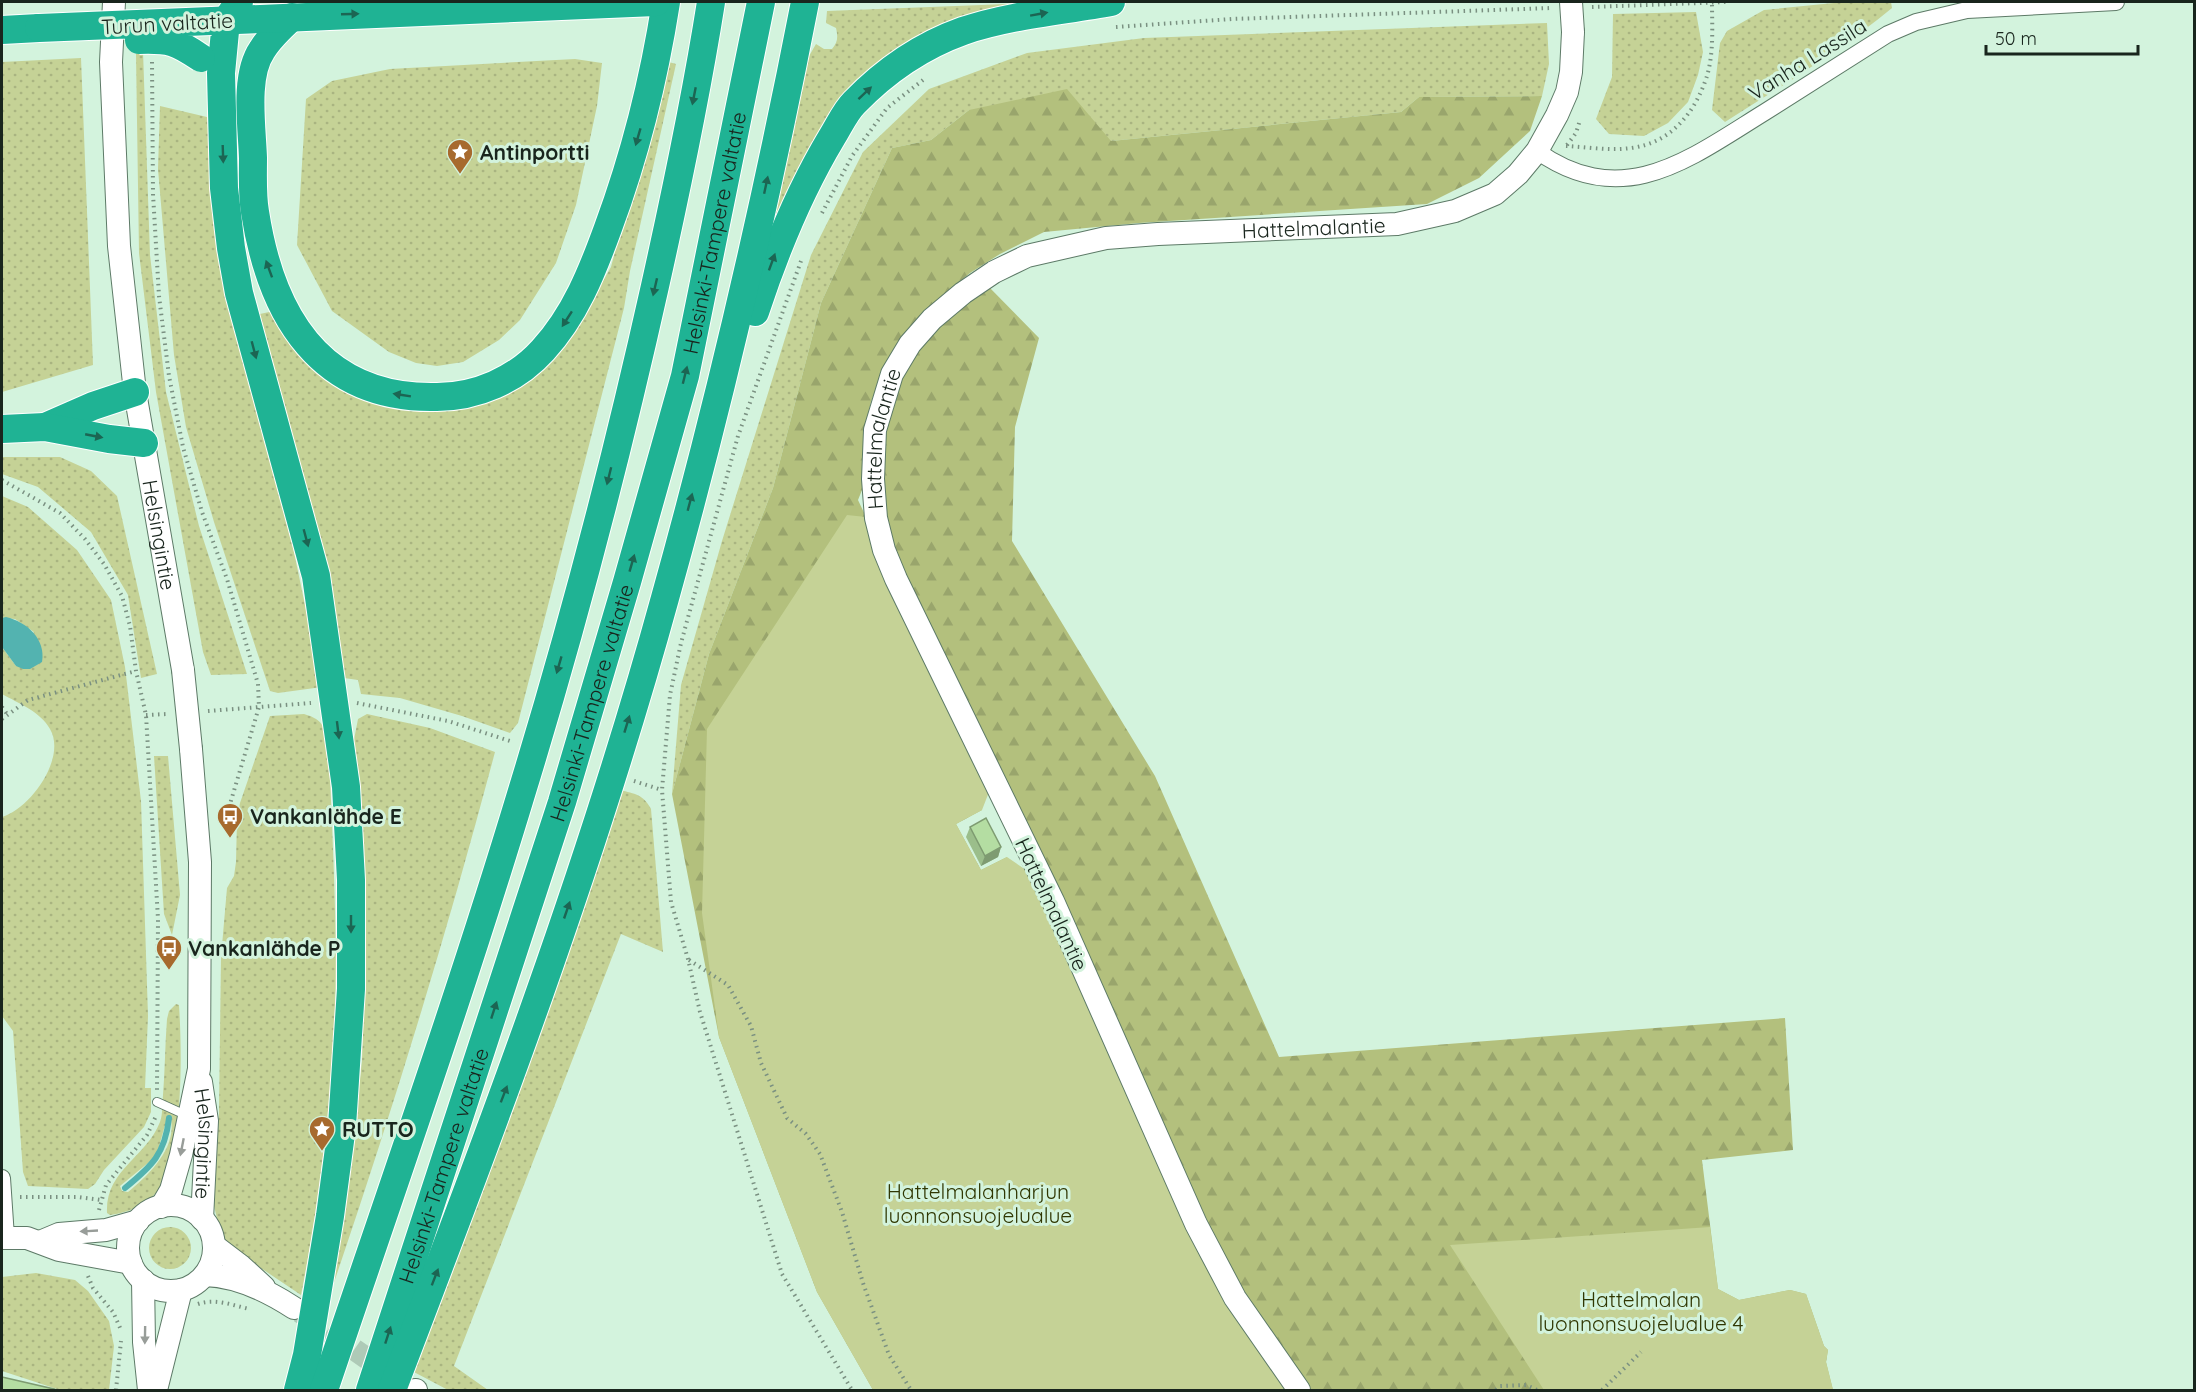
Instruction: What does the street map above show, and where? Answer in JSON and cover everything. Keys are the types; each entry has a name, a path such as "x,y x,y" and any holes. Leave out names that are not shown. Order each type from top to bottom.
{"highway":[{"name":"Turun valtatie","path":"2,30 38,35 225,14 292,16 656,2"},
{"path":"292,16 260,52 251,90 255,211 264,256 284,310 310,349 326,364 346,377 370,388 403,396 456,397 481,390 514,375 543,351 573,311 595,264 639,134 666,2"},
{"name":"Helsinki-Tampere valtatie","path":"324,1390 463,979 523,789 585,571 637,365 673,206 711,2"},
{"path":"392,1390 520,1051 599,815 665,600 731,345 802,13"},
{"path":"225,14 221,73 224,188 233,259 239,293 316,576 337,718 348,822 351,880 351,989 342,1126 307,1355 298,1390"},
{"name":"Helsinki-Tampere valtatie","path":"370,1390 559,812 627,582 685,376 759,14"},
{"path":"731,345 752,318 786,226 824,151 853,105 885,74 917,51 964,31 1021,17 1112,14"},
{"path":"2,43 38,35 164,39 175,42 201,58 212,74 222,96"},
{"path":"45,426 135,392"},
{"path":"2,429 45,426 109,439 144,443"}],"street":[{"name":"Helsingintie","path":"114,2 111,62 119,246 135,392 183,670 200,862 199,1069 207,1121 202,1219"},
{"name":"Vanha Lassila","path":"1537,151 1552,161 1579,173 1599,178 1629,178 1658,172 1702,151 1888,34 1916,22 1967,10 2116,2"},
{"name":"Hattelmalantie","path":"1299,1390 1235,1298 1196,1224 1053,901 896,579 884,550 876,518 873,479 875,430 892,374 910,344 932,319 963,293 994,272 1028,256 1106,238 1397,224 1455,211 1495,194 1518,174 1537,151 1567,92 1571,72 1573,5"},
{"name":"Helsingintie","path":"161,1207 171,1190 199,1069"},
{"path":"2,1178 4,1237 27,1238 90,1263 137,1272 157,1289 170,1291 187,1299"},
{"path":"148,1390 137,1272 129,1244 130,1235 138,1221 145,1215 161,1207 182,1207 202,1219 210,1230 216,1247 281,1300"},
{"path":"40,1242 59,1234 117,1228 138,1221"},
{"path":"156,1390 191,1286 205,1275 212,1263 216,1247"},
{"path":"205,1275 218,1276 281,1300"}],"lane":[{"path":"156,1102 188,1116"}],"path":[{"path":"1566,146 1632,148 1664,139 1675,130 1695,102 1707,75 1712,40 1712,2"},
{"path":"1112,14 1232,19 1573,5 1726,2"},
{"path":"152,60 153,194 159,296 169,376 183,447 202,512 227,579 258,684 259,707 230,804"},
{"path":"817,221 852,156 887,108 926,77"},
{"path":"804,252 738,436 681,644 670,695 662,790 671,902 688,959 700,1012 782,1274 852,1390"},
{"path":"2,480 60,513 105,564 122,596 130,626 146,716 158,919 159,1005 156,1114 152,1126 106,1185 95,1231"},
{"path":"2,719 28,700 136,670"},
{"path":"348,702 448,721 510,741"},
{"path":"259,707 321,703"},
{"path":"2,707 8,714"},
{"path":"624,778 662,790"},
{"path":"688,959 728,985 751,1026 761,1063 787,1118 806,1134 820,1154 842,1212 863,1283 889,1354 911,1390"},
{"path":"3,1197 31,1196 101,1200"},
{"path":"90,1263 88,1281 109,1307 122,1332 116,1390"},
{"path":"187,1299 264,1313 281,1300"},
{"path":"1602,1390 1641,1352"},
{"path":"1496,1390 1500,1386 1526,1385 1537,1390"}],"green space":[{"path":"1844,2 1891,2 1892,8 1831,53 1725,122 1712,110 1720,43 1727,31 1764,10"},
{"path":"1007,4 1006,9 901,51 771,228 801,70 816,44 824,49 832,49 836,42 836,28 826,23 827,11"},
{"path":"1696,12 1703,52 1698,75 1688,102 1668,123 1644,136 1609,134 1596,119 1612,77 1613,14"},
{"path":"1547,23 1549,64 1542,96 1419,97 1401,112 1111,141 969,110 931,140 892,148 821,303 773,488 709,654 672,794 681,685 722,541 811,255 863,152 929,89 1027,53 1144,38"},
{"path":"143,51 150,255 166,392 199,526 247,674 211,675 203,652 156,392 139,253 136,54"},
{"path":"81,58 93,365 2,392 2,62"},
{"path":"575,59 602,63 597,106 576,205 556,263 520,320 499,340 463,362 437,366 416,363 389,352 332,311 297,245 306,99 332,81 390,69"},
{"path":"665,61 676,64 630,271 624,308 518,723 510,733 400,698 361,694 358,680 344,678 255,315 274,311 287,334 429,410 577,326 611,267"},
{"path":"1067,89 1111,141 1401,112 1419,97 1542,96 1530,131 1479,178 1427,204 1139,223 1044,232 1000,254 970,273 946,293 882,374 871,402 864,430 864,485 858,500 982,810 956,824 981,870 1007,857 873,1390 817,1292 719,1037 672,794 709,654 773,488 821,303 892,148 931,140 969,110"},
{"path":"160,106 207,117 214,211 284,504 322,687 278,693 270,691 214,522 186,427 174,355 158,169"},
{"path":"989,287 1039,338 1015,427 1012,541 1155,776 1279,1057 1785,1018 1793,1150 1702,1160 1718,1289 1739,1300 1790,1290 1806,1294 1824,1346 1828,1350 1826,1362 1833,1390 1310,1390 1245,1295 1206,1220 911,589 886,525 883,503 883,454 893,403 902,379 913,358 933,332"},
{"path":"2,457 60,457 91,471 117,496 157,674 141,678 128,595 91,532 38,487 2,474"},
{"path":"2,496 28,507 77,550 111,600 125,667 141,801 148,1016 145,1088 151,1088 151,1112 144,1127 104,1170 95,1184 88,1189 28,1186 23,1172 13,1031 2,1016 2,817 24,804 43,781 54,754 54,741 50,729 41,718 29,708 2,694 2,647 16,666 34,632 15,619 2,618"},
{"name":"Hattelmalanharjun luonnonsuojelualue","path":"847,515 866,517 989,792 982,810 956,824 981,870 1007,857 1026,870 1289,1390 873,1390 817,1292 719,1037 702,913 707,729"},
{"path":"304,714 320,722 329,747 336,962 334,1034 326,1132 318,1198 301,1295 234,1250 221,1235 214,1206 219,1112 221,957 227,888 234,876 236,862 237,820 240,803 270,716"},
{"path":"367,714 430,728 495,752 416,1028 328,1300 348,1179 362,1061 366,932 352,750 358,719"},
{"path":"154,756 168,756 180,895 172,935 164,914"},
{"path":"620,790 642,797 651,809 663,952 621,934 454,1366 488,1390 448,1390 412,1371"},
{"path":"176,1004 179,1005 181,1074 173,1151 166,1173 154,1195 143,1204 130,1210 110,1215 107,1213 108,1198 112,1186 146,1145 161,1119 169,1011","holes":["170,1116 172,1127 166,1149 153,1168 128,1192 122,1191 120,1186 154,1158 167,1118"]},
{"path":"170,1227 185,1233 191,1248 185,1263 170,1269 155,1263 149,1248 155,1233"},
{"name":"Hattelmalan luonnonsuojelualue 4","path":"1710,1227 1718,1289 1739,1300 1790,1290 1806,1294 1824,1346 1828,1350 1826,1362 1833,1390 1544,1390 1450,1245"},
{"path":"36,1273 75,1280 88,1291 109,1321 114,1346 109,1390 60,1390 2,1371 2,1277"}],"water":[{"path":"6,617 28,627 38,639 42,662 30,669 16,666 2,647 2,618"}],"building":[{"path":"986,818 1001,847 985,856 970,827"},
{"path":"2,1377 54,1389 2,1390"}],"waterway":[{"path":"125,1188 156,1158 164,1141 169,1118"}],"tunnel":[{"path":"300,1312 391,1375"}],"place":[{"name":"Antinportti","path":"460,175"},
{"name":"Vankanlähde E","path":"230,839"},
{"name":"Vankanlähde P","path":"169,971"},
{"name":"RUTTO","path":"322,1152"}]}
